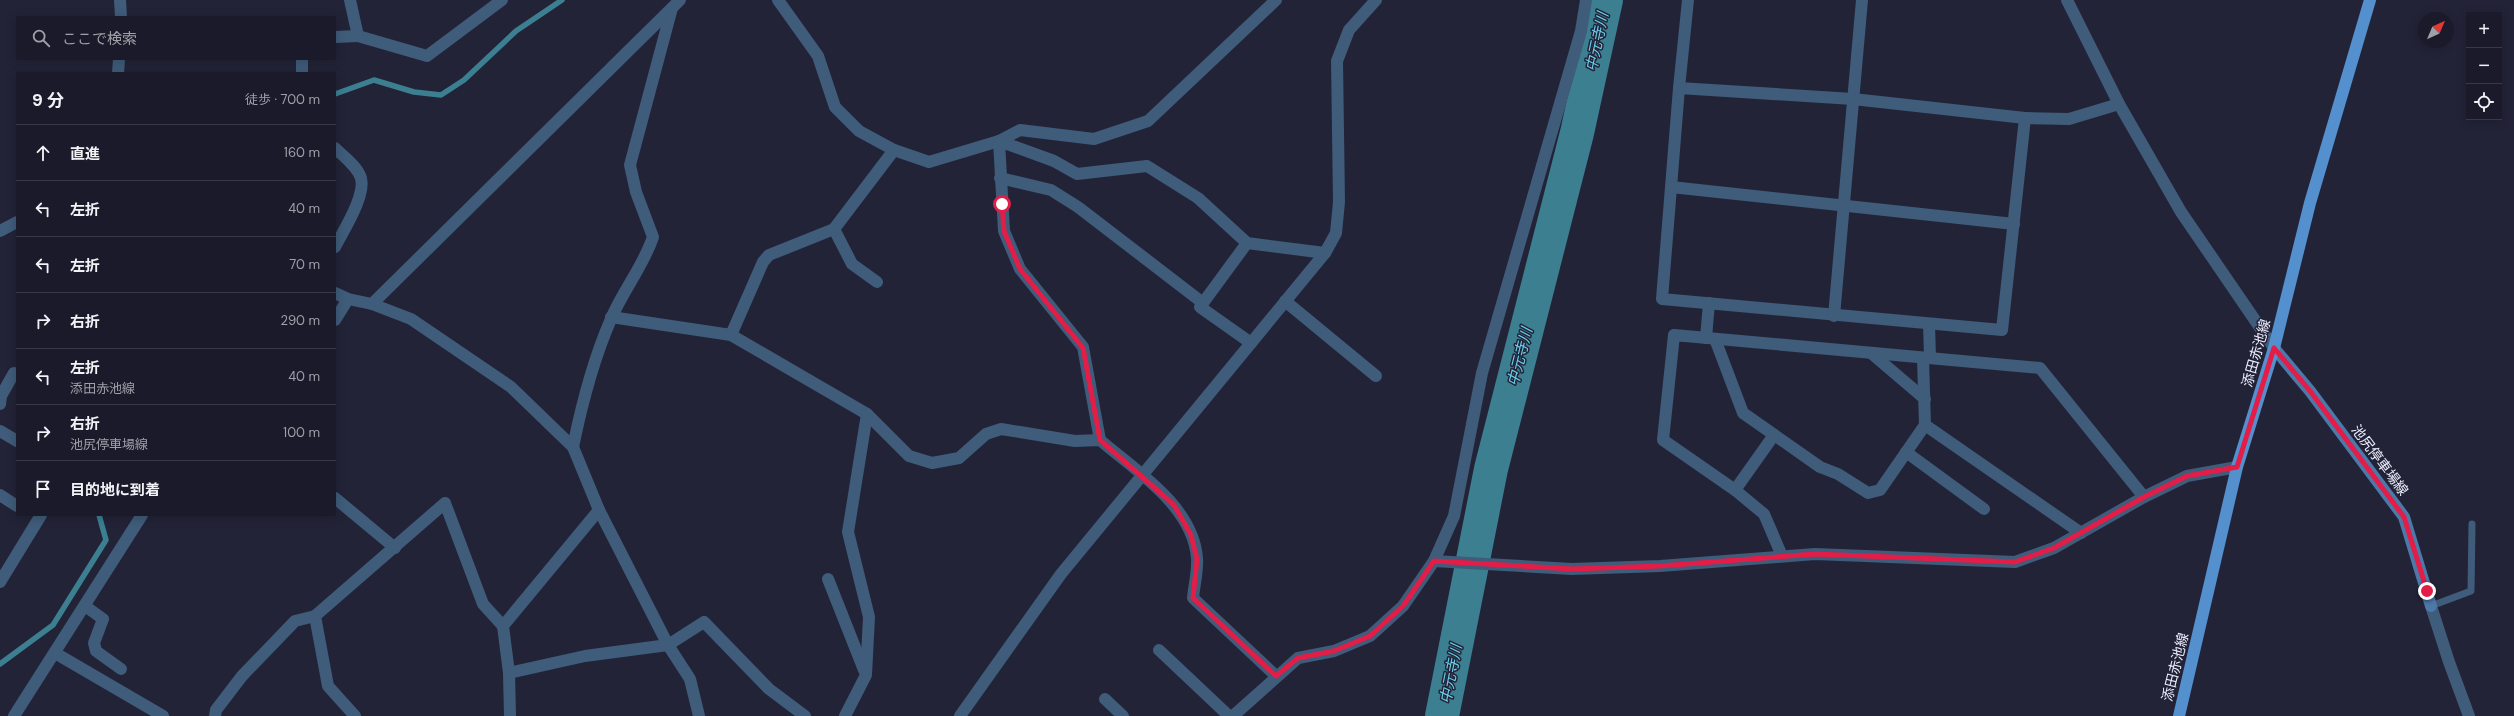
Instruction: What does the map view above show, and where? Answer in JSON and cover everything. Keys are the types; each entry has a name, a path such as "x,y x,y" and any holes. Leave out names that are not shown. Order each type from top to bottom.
{"main road":[{"name":"添田赤池線","path":"2179,716 2237,467 2274,348 2310,203 2370,0"},
{"name":"池尻停車場線","path":"2274,348 2310,391 2404,517 2431,606"}],"street":[{"path":"120,0 121,16"},
{"path":"350,0 358,36"},
{"path":"336,37 358,36 427,56 502,0"},
{"path":"778,0 818,56 835,107 859,131 894,150 929,162 999,141 1020,130 1094,139 1148,121 1276,0"},
{"path":"960,716 1061,574 1143,477 1324,253 1336,233 1339,202 1337,61 1349,30 1376,0"},
{"path":"1233,716 1276,676 1298,658 1334,651 1370,636 1403,606 1434,561 1454,516 1482,373 1581,31 1586,0"},
{"path":"1688,0 1679,88 1662,299 1834,316 2002,330 2025,118"},
{"path":"1834,316 1862,0"},
{"path":"2067,0 2119,104 2181,212 2274,348"},
{"path":"372,304 676,4"},
{"path":"573,447 584,391 612,317 646,257 653,238 636,192 630,165 676,4"},
{"path":"118,72 120,60"},
{"path":"302,60 302,72"},
{"path":"1679,88 1853,99 2025,118 2069,119 2119,104"},
{"path":"999,141 1004,231 1020,269 1083,348 1100,440 1174,505 1191,535 1197,559 1193,598 1276,676"},
{"path":"999,141 1054,161 1077,174 1147,166 1198,198 1247,243 1324,253"},
{"path":"336,149 355,167 361,179 360,196 336,245"},
{"path":"731,335 763,262 769,255 834,229 894,150"},
{"path":"1000,178 1051,190 1078,207 1204,302"},
{"path":"1671,187 2014,224"},
{"path":"0,231 16,223"},
{"path":"834,229 852,264 877,282"},
{"path":"1247,243 1200,307 1251,343"},
{"path":"336,293 348,299 372,304 411,319 511,387 573,447 599,510 668,645 690,679 699,716"},
{"path":"336,318 348,299"},
{"path":"1285,301 1376,376"},
{"path":"1709,303 1711,339 1743,413 1820,467 1838,474 1868,493 1880,490 1925,425 1929,324"},
{"path":"612,317 731,335 867,414 909,456 932,463 959,458 986,434 1000,429 1075,441 1100,440"},
{"path":"1782,556 1764,514 1736,490 1663,440 1674,335 2040,368 2144,497"},
{"path":"1870,353 1925,399"},
{"path":"0,404 1,396 14,373 16,374"},
{"path":"845,716 866,675 869,617 848,532 867,414"},
{"path":"1925,425 2081,533"},
{"path":"0,431 16,440"},
{"path":"1736,490 1774,435"},
{"path":"1906,452 1984,509"},
{"path":"1434,561 1572,569 1815,554 2015,562 2054,548 2144,497 2187,476 2237,467"},
{"path":"0,495 16,505"},
{"path":"336,499 394,548"},
{"path":"215,716 216,710 242,676 295,621 315,616 445,503 483,604 503,626 510,673 510,716"},
{"path":"503,626 599,510"},
{"path":"0,582 5,563 37,516"},
{"path":"14,716 141,516"},
{"path":"828,579 866,675"},
{"path":"85,606 104,619 94,643 96,651 121,669"},
{"path":"2431,606 2449,662 2469,716"},
{"path":"315,616 328,686 355,716"},
{"path":"510,673 585,656 668,645 704,622 769,689 805,716"},
{"path":"1160,650 1229,716"},
{"path":"55,653 162,716"},
{"path":"1105,699 1123,716"}],"lane":[{"path":"2431,606 2471,591 2472,524"}],"waterway":[{"path":"336,94 374,80 414,92 441,95 464,80 516,31 562,0"},
{"name":"中元寺川","path":"1442,716 1491,469 1577,133 1606,0"},
{"path":"0,664 53,625 106,540 99,516"}],"route":[{"path":"1002,204 1004,231 1020,269 1083,348 1100,440 1174,505 1191,535 1197,559 1193,598 1276,676 1298,658 1334,651 1370,636 1403,606 1434,561 1572,569 1660,566 1815,554 2015,562 2054,548 2144,497 2187,476 2237,467 2274,348 2310,391 2404,517 2427,591"}]}
